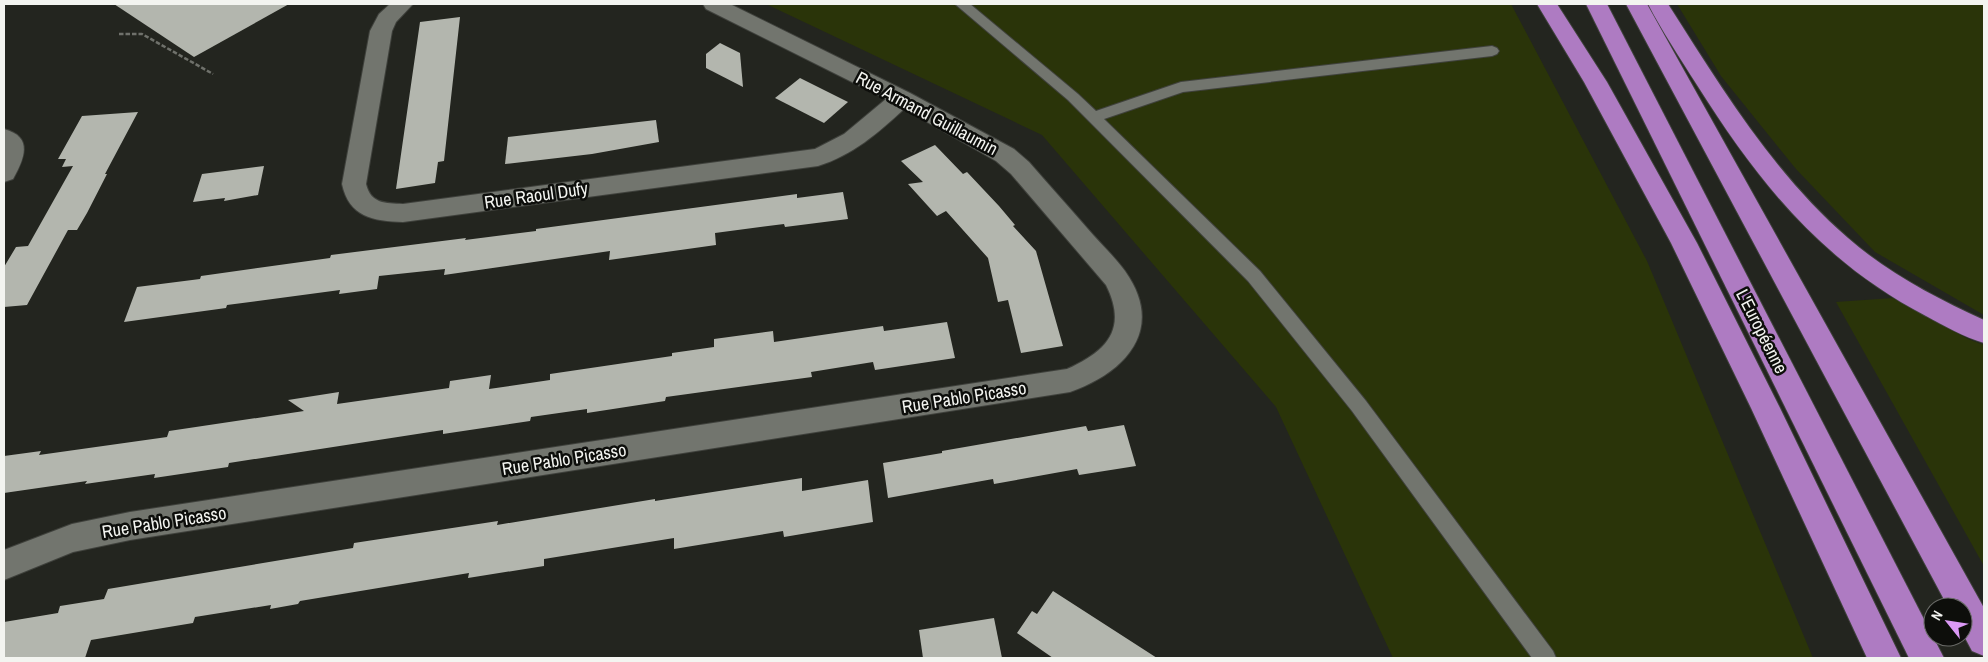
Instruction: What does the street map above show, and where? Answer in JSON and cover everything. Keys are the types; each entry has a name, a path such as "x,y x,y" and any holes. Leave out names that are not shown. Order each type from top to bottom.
{"highway":[{"path":"1547,4 1622,128 1694,264 1884,658"},
{"name":"L'Européenne","path":"1596,4 1927,658"},
{"path":"1636,4 1984,640"},
{"path":"1658,4 1738,130 1766,167 1810,217 1856,259 1896,286 1950,316 1984,332"}],"street":[{"name":"Rue Raoul Dufy","path":"402,4 387,19 381,31 354,184 356,196 360,201 365,205 382,211 403,213 818,157 840,148 850,141 902,98"},
{"name":"Rue Armand Guillaumin","path":"714,4 902,98 1005,155 1020,168 1116,279 1128,300 1129,323 1126,336 1120,348"},
{"path":"4,137 12,145 13,151 4,173"},
{"name":"Rue Pablo Picasso","path":"4,565 72,538 130,526 1070,380 1099,367 1120,348"}],"lane":[{"path":"962,4 1074,97 1254,276 1359,406 1544,658"},
{"path":"1093,117 1181,87 1492,51"}],"path":[{"path":"119,34 142,34 213,74"}],"green space":[{"path":"766,4 1511,4 1647,261 1813,658 1393,658 1276,407 1042,135"},
{"path":"1677,4 1984,4 1984,315 1875,252 1796,169 1721,76"},
{"path":"1893,298 1968,339 1984,345 1984,566 1836,302"}],"building":[{"path":"114,4 289,4 194,57"},
{"path":"460,17 444,161 438,162 435,183 396,189 420,22"},
{"path":"720,43 740,53 743,87 706,68 706,54"},
{"path":"800,78 848,102 824,123 775,98"},
{"path":"138,112 105,174 107,174 87,213 77,230 68,230 27,305 4,307 4,267 16,247 28,246 73,166 62,167 66,159 58,159 82,116"},
{"path":"656,120 659,142 592,154 505,164 508,137"},
{"path":"935,145 963,174 967,172 999,206 1015,225 1013,226 1036,251 1063,346 1021,353 1008,300 998,302 988,258 946,211 937,216 908,184 923,182 901,161"},
{"path":"264,166 258,195 224,201 225,198 193,202 202,174"},
{"path":"843,192 848,219 785,227 784,224 715,233 716,245 609,260 610,251 444,275 445,269 379,276 377,289 339,294 340,290 227,305 226,308 124,322 137,287 330,258 331,255 536,231 536,229 797,194 797,198"},
{"path":"947,322 955,358 875,370 873,362 811,372 812,377 666,397 665,401 587,413 587,409 531,417 530,421 443,434 443,430 229,463 228,467 154,478 155,474 85,484 87,481 4,493 4,456 41,451 39,455 167,437 169,431 304,411 288,400 339,392 337,404 449,388 450,381 491,375 489,389 550,380 550,374 672,356 672,353 714,347 714,339 773,331 774,342 883,326 884,331"},
{"path":"1124,425 1136,466 1079,475 1077,469 994,484 993,479 888,498 883,463 1086,426 1088,431"},
{"path":"802,478 802,491 868,480 873,522 784,537 783,531 674,549 674,538 544,559 544,566 468,578 469,573 300,601 298,604 270,609 271,605 195,617 193,623 91,640 85,658 4,658 4,622 58,613 60,606 104,599 108,589 353,548 354,543 498,521 497,525 655,499 655,501"},
{"path":"1053,591 1157,658 1053,658 1017,633 1032,611 1037,614"},
{"path":"994,618 1002,658 923,658 919,630"}]}
